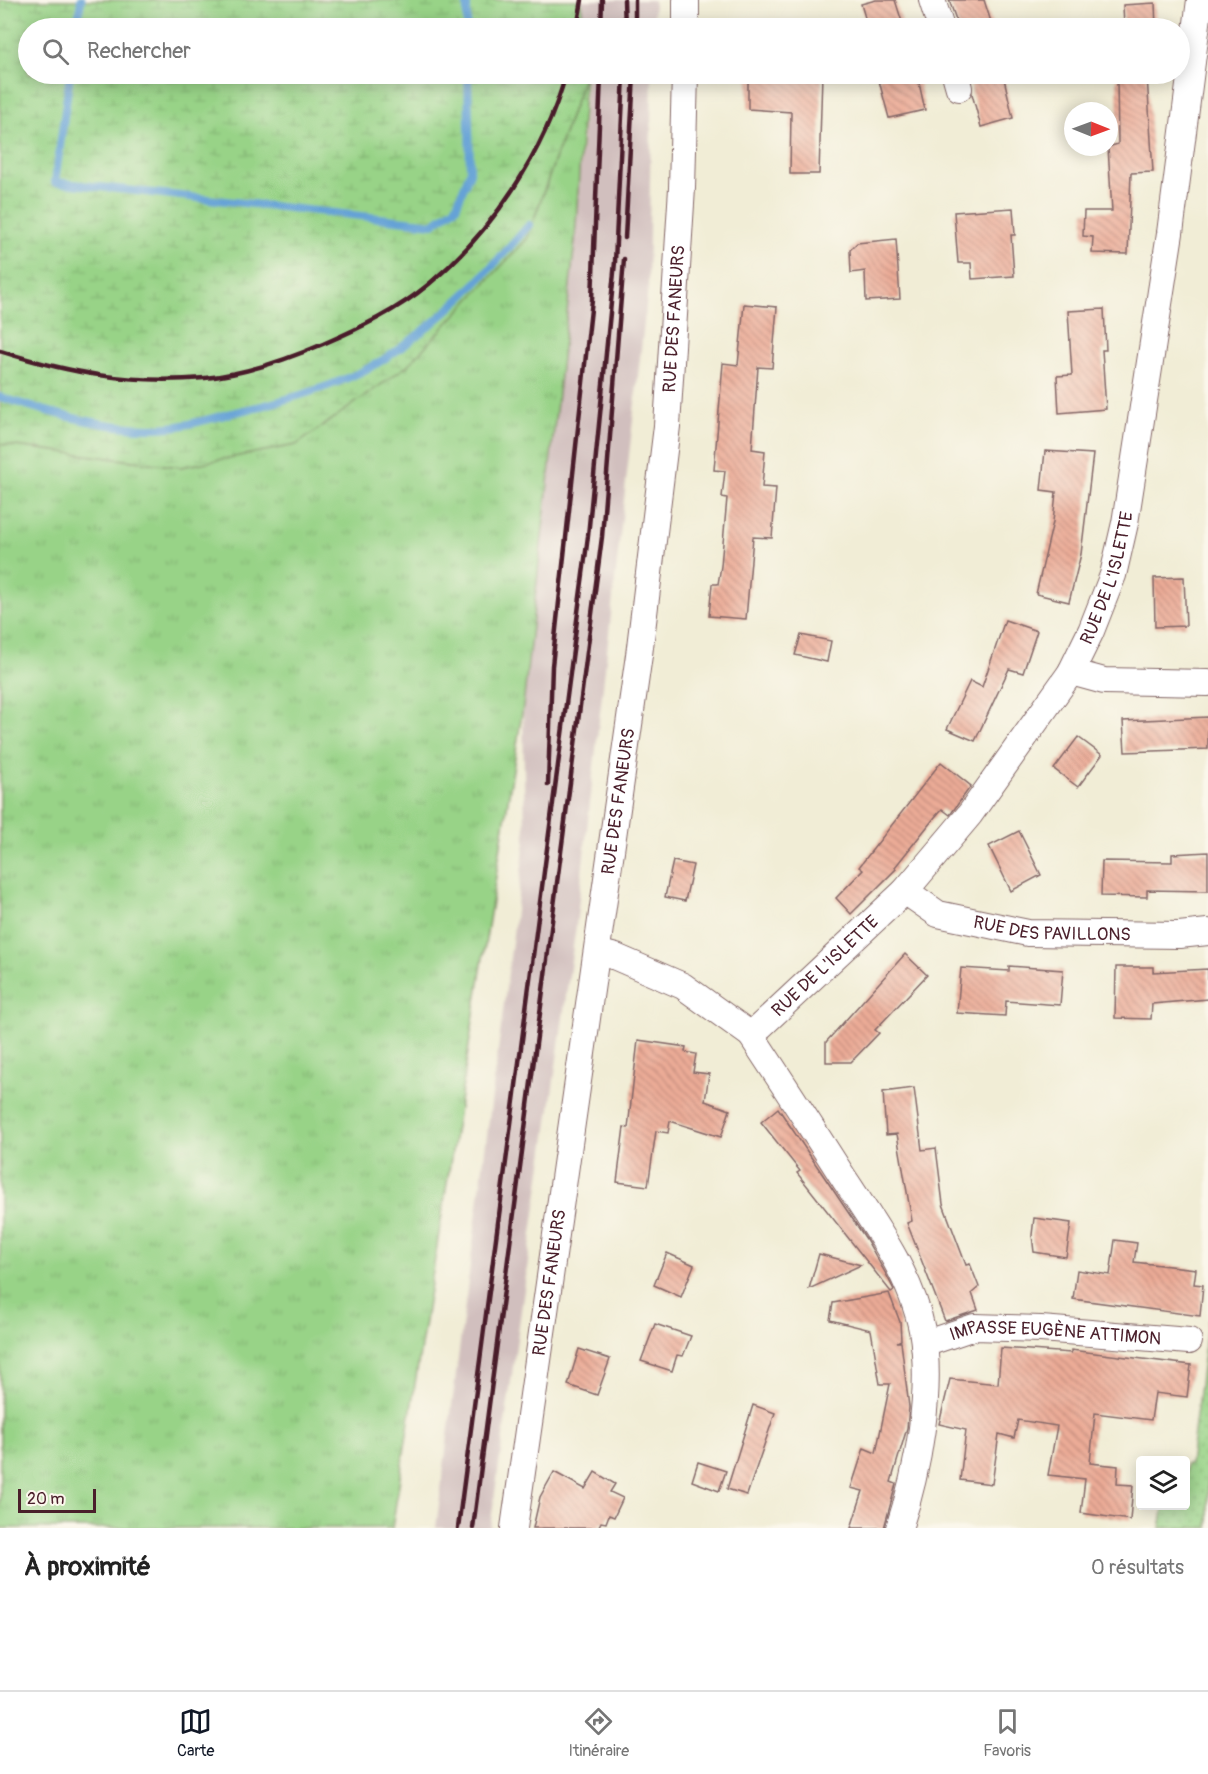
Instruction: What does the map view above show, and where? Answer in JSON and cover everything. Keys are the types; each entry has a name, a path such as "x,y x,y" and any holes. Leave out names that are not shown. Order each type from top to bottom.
{"street":[{"path":"686,0 686,18"},
{"path":"932,0 937,18"},
{"name":"RUE DE L'ISLETTE","path":"1190,78 1200,0"},
{"name":"RUE DES FANEURS","path":"514,1528 639,655 667,426 682,188 685,84"},
{"name":"RUE DE L'ISLETTE","path":"751,1035 905,891 970,814 1071,672 1091,632 1113,575 1125,523 1170,233 1189,84"},
{"path":"1071,672 1104,681 1208,682"},
{"name":"RUE DES PAVILLONS","path":"905,891 938,915 1029,933 1179,935 1208,932"},
{"path":"597,952 616,957 682,986 751,1035 883,1238 906,1282 922,1328 924,1344 925,1387 919,1444 899,1528"},
{"name":"IMPASSE EUGÈNE ATTIMON","path":"924,1344 974,1327 1041,1329 1189,1341"}],"shaded area":[{"path":"581,0 654,0 653,18 583,18"},
{"path":"586,84 652,84 648,287 576,926 490,1528 436,1528 525,842 523,707 575,241"}],"green space":[{"path":"0,0 581,0 583,18 18,18 18,84 581,84 527,239 407,366 296,445 181,467 0,444"},
{"path":"581,84 584,84 575,241 523,707 392,1528 0,1528 0,444 181,467 527,239"},
{"path":"1208,1320 1208,1528 1160,1528 1163,1510 1190,1510 1190,1464"}],"building":[{"path":"876,0 895,0 901,18 865,18 861,4"},
{"path":"949,0 984,0 990,18 955,18"},
{"path":"1155,3 1156,18 1124,18 1123,5"},
{"path":"748,84 822,84 819,174 790,174 791,112 748,109"},
{"path":"880,84 919,84 925,110 889,118"},
{"path":"971,84 1005,84 1013,118 981,127"},
{"path":"1117,84 1148,84 1153,172 1131,173 1128,254 1092,253 1093,237 1083,236 1084,211 1112,211 1109,156 1118,156"},
{"path":"1013,208 1015,235 1011,235 1014,276 972,279 971,263 958,263 954,212"},
{"path":"896,239 900,299 866,301 865,271 851,273 850,250 857,243"},
{"path":"744,304 777,307 772,368 758,367 752,449 765,451 762,487 776,488 772,538 753,537 746,619 709,616 712,584 718,584 721,566 727,498 722,497 725,471 714,470 723,363 738,365"},
{"path":"1104,309 1106,350 1102,350 1106,409 1059,413 1057,376 1072,375 1068,311"},
{"path":"1045,451 1093,454 1081,554 1069,602 1036,594 1053,522 1056,492 1041,490"},
{"path":"1184,577 1186,626 1155,627 1154,578"},
{"path":"1005,620 1037,631 1023,673 1009,669 975,741 947,729 970,681 982,687"},
{"path":"801,635 831,641 827,662 795,655"},
{"path":"1208,717 1208,749 1125,752 1123,721"},
{"path":"1078,737 1102,755 1078,787 1054,769"},
{"path":"941,762 971,786 950,815 942,809 895,867 896,869 851,914 836,898 863,870 859,867"},
{"path":"1019,831 1041,875 1011,891 989,846"},
{"path":"1208,852 1208,891 1147,890 1147,897 1101,896 1102,861 1172,862 1172,854"},
{"path":"673,861 693,865 685,901 665,897"},
{"path":"905,954 927,975 875,1030 879,1033 851,1062 826,1062 826,1042"},
{"path":"1009,966 1063,970 1060,1005 1006,1001 1005,1016 957,1013 961,968 1009,971"},
{"path":"1116,967 1153,967 1153,972 1208,969 1208,999 1152,1004 1151,1019 1115,1018"},
{"path":"638,1040 686,1047 685,1052 696,1054 693,1072 709,1074 705,1101 730,1110 721,1137 670,1121 668,1133 656,1131 648,1186 617,1182 624,1127 628,1128"},
{"path":"914,1088 922,1150 936,1148 943,1204 966,1265 970,1264 979,1287 972,1293 978,1310 945,1321 907,1223 912,1221 897,1134 886,1135 883,1092"},
{"path":"778,1108 866,1239 894,1290 891,1292 797,1173 800,1171 761,1122"},
{"path":"1034,1218 1071,1223 1066,1257 1034,1252 1032,1235"},
{"path":"1115,1240 1137,1243 1134,1262 1196,1269 1194,1284 1203,1285 1200,1316 1073,1299 1077,1270 1110,1275"},
{"path":"667,1253 694,1265 681,1297 654,1285"},
{"path":"819,1254 861,1265 809,1289"},
{"path":"889,1293 900,1322 901,1340 897,1342 901,1342 909,1407 907,1428 891,1482 896,1484 884,1528 851,1528 863,1491 851,1488 864,1448 876,1453 890,1384 880,1384 871,1330 830,1320 833,1303"},
{"path":"655,1324 691,1336 683,1356 677,1355 672,1371 641,1361"},
{"path":"1001,1348 1071,1353 1071,1350 1191,1365 1187,1397 1155,1393 1151,1420 1095,1413 1090,1463 1118,1466 1117,1484 1133,1485 1130,1520 1081,1513 1085,1479 1048,1475 1057,1426 1018,1420 1014,1438 999,1434 992,1484 960,1480 966,1430 939,1424 950,1379 998,1384"},
{"path":"579,1349 610,1359 597,1395 568,1385"},
{"path":"753,1405 775,1413 747,1495 727,1489"},
{"path":"698,1462 726,1471 719,1491 692,1481"},
{"path":"554,1472 585,1489 595,1472 615,1484 610,1492 623,1498 614,1517 609,1515 606,1523 601,1522 598,1528 533,1528 540,1497"}],"waterway":[{"path":"78,18 81,0"},
{"path":"467,0 467,18"},
{"path":"69,84 55,182 433,224 456,207 470,172 468,84"},
{"path":"0,397 84,420 150,428 195,423 316,390 373,366 409,342 446,312 529,225"}],"railway":[{"path":"579,18 582,0"},
{"path":"601,18 602,0"},
{"path":"624,0 625,18"},
{"path":"635,0 635,18"},
{"path":"0,351 52,366 101,375 177,380 251,370 280,361 365,325 405,302 429,284 452,263 495,215 530,161 544,133 563,84"},
{"path":"548,785 552,666 592,300 601,84"},
{"path":"458,1528 588,536 615,262 624,84"},
{"path":"625,238 633,84"},
{"path":"473,1528 602,537 624,259"}]}
